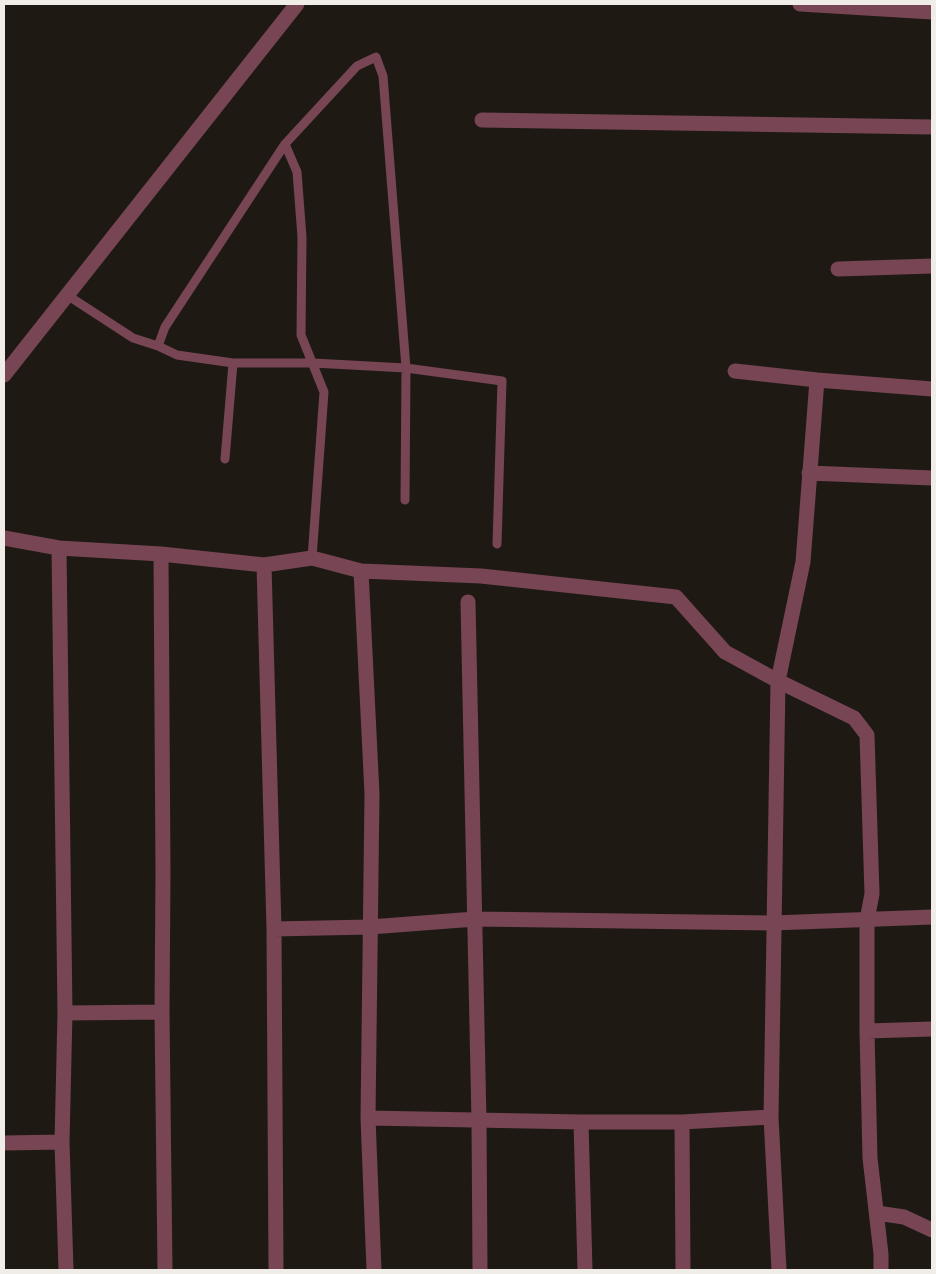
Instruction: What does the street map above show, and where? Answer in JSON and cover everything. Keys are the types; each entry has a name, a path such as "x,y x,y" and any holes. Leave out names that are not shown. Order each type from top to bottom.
{"street":[{"path":"4,376 297,4"},
{"path":"800,4 932,12"},
{"path":"482,120 932,127"},
{"path":"838,269 932,266"},
{"path":"735,371 817,380 932,389"},
{"path":"779,1270 771,1118 778,681 803,562 817,380"},
{"path":"809,472 932,478"},
{"path":"4,538 58,548 161,554 264,565 312,558 361,571 481,576 676,597 725,652 778,681 854,718 867,735 872,894 867,920 870,1158 881,1254 881,1270"},
{"path":"58,548 65,1013 62,1142 66,1270"},
{"path":"161,554 164,873 162,1012 165,1270"},
{"path":"264,565 274,929 276,1270"},
{"path":"361,571 372,794 368,1118 374,1270"},
{"path":"468,602 479,1121 480,1270"},
{"path":"274,929 370,927 475,919 773,923 932,916"},
{"path":"65,1013 162,1012"},
{"path":"867,1031 932,1029"},
{"path":"368,1118 581,1122 682,1122 771,1118"},
{"path":"581,1122 585,1270"},
{"path":"682,1122 683,1270"},
{"path":"4,1143 62,1142"},
{"path":"876,1214 904,1217 932,1230"}],"lane":[{"path":"158,346 165,327 285,144 357,66 376,57 383,76 406,368 405,500"},
{"path":"285,144 297,172 298,181 302,237 300,335 324,392 312,558"},
{"path":"67,295 133,338 158,346 177,355 233,363 312,363 406,368 502,381 497,544"},
{"path":"225,459 233,363"}]}
